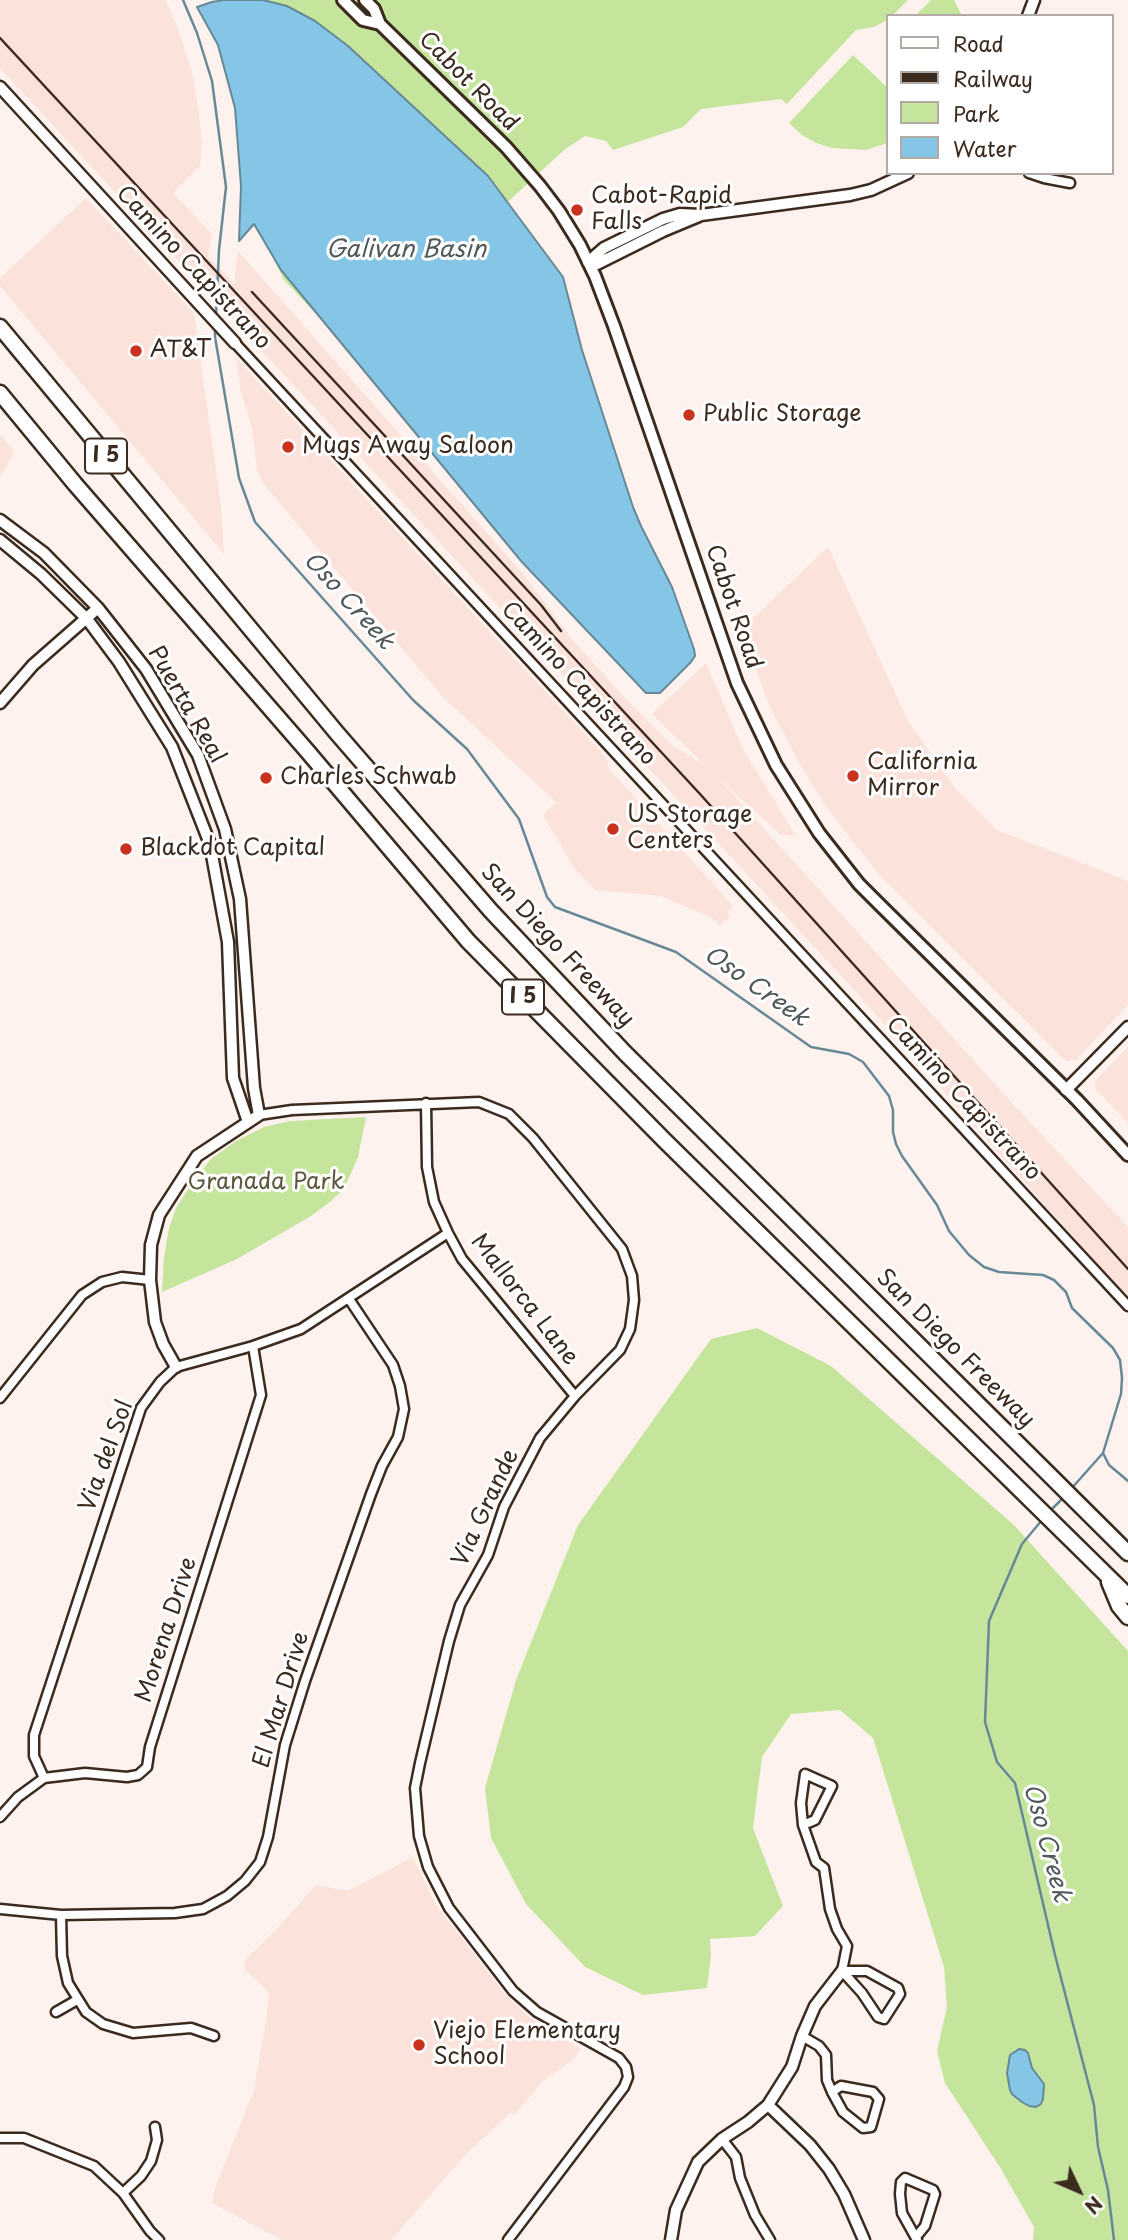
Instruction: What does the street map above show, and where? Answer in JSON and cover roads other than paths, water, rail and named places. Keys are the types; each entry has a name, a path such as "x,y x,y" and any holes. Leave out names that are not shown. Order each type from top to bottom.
{"highway":[{"name":"San Diego Freeway","path":"0,327 336,732 491,911 625,1053 1128,1553"},
{"name":"I 5","path":"0,393 468,941 665,1141 1128,1596"},
{"path":"0,406 75,484"},
{"path":"1105,1574 1119,1606 1128,1617"}],"main road":[{"name":"Cabot Road","path":"343,0 363,20 380,24"},
{"name":"Cabot Road","path":"365,0 374,9 380,24 506,148 540,186 559,211 588,262 620,340 737,683 776,765 819,833 859,884 1128,1155"}],"street":[{"name":"Camino Capistrano","path":"0,87 1128,1306"},
{"path":"588,262 597,264 701,215 872,190 904,175"},
{"path":"1036,175 1070,183"},
{"name":"Puerta Real","path":"0,520 44,552 98,608 146,669 198,755 225,829 240,899 254,1088 259,1115"},
{"name":"Puerta Real","path":"0,540 41,574 87,619 119,662 172,747 210,844 228,943 233,1078 248,1122"},
{"path":"0,704 33,665 98,608"},
{"path":"1066,1090 1128,1027"},
{"name":"Via Grande","path":"259,1115 426,1103 479,1102 509,1114 533,1138 622,1249 632,1276 634,1300 630,1329 620,1350 575,1396 540,1438 504,1507 488,1555 460,1605 415,1788 419,1836 436,1885 449,1908 513,1991 537,2012 619,2058 626,2067 628,2077 624,2087 508,2240"},
{"name":"Mallorca Lane","path":"426,1103 427,1167 434,1202 448,1233 462,1259 575,1396"},
{"path":"259,1115 197,1156 159,1214 151,1245 150,1280 155,1322 176,1367 253,1346 302,1329 448,1233"},
{"path":"0,1398 82,1295 102,1282 122,1277 150,1280"},
{"name":"El Mar Drive","path":"0,1909 61,1915 175,1913 203,1909 227,1896 245,1881 260,1862 268,1837 278,1772 305,1681 371,1494 398,1437 404,1409 393,1365 349,1299"},
{"name":"Morena Drive","path":"0,1817 18,1797 44,1779 85,1773 127,1777 138,1775 146,1767 261,1395 253,1346"},
{"name":"Via del Sol","path":"44,1779 34,1756 34,1735 141,1408 160,1382 176,1367"},
{"path":"671,2240 676,2210 698,2162 722,2139 768,2105 792,2067 815,2006 842,1971 847,1946 830,1909 824,1868 816,1862 803,1825 801,1803 805,1774 832,1786 815,1820 803,1825"},
{"path":"61,1915 62,1956 68,1983 86,2012 103,2024 133,2033 191,2028 214,2036"},
{"path":"842,1971 867,1971 898,1987 900,1994 884,2019 877,2017 862,1993 842,1971"},
{"path":"56,2012 77,2000"},
{"path":"802,2036 819,2046 826,2055 827,2080 832,2092 843,2112 863,2128 871,2127 878,2099 873,2092 841,2086 832,2092"},
{"path":"768,2105 810,2145 829,2169 844,2194 864,2240"},
{"path":"123,2193 141,2176 151,2161 157,2140 155,2127"},
{"path":"0,2138 24,2138 94,2166 123,2193 159,2240"},
{"path":"722,2139 736,2157 740,2178 755,2216 770,2240"},
{"path":"905,2178 933,2190 935,2194 925,2226 916,2239 902,2213 901,2182 905,2178"}],"water":[{"name":"Galivan Basin","path":"223,0 263,0 287,6 315,21 348,46 488,176 563,277 582,350 633,507 672,587 694,649 695,656 691,662 660,693 646,693 521,561 281,270 254,224 239,241 241,186 235,108 218,45 197,7"},
{"path":"1019,2049 1028,2053 1032,2068 1044,2084 1043,2099 1036,2107 1022,2102 1010,2090 1007,2073 1010,2055"}],"waterway":[{"name":"Oso Creek","path":"183,0 212,81 226,187 219,250 216,316"},
{"name":"Oso Creek","path":"215,326 239,478 255,522 413,700 467,749 519,819 547,897 555,907 676,952 811,1047 849,1054 863,1062 889,1096 893,1110 893,1132 902,1156 937,1205 949,1231 969,1255 984,1267 999,1272 1043,1275 1054,1280 1066,1292 1072,1308 1113,1348 1120,1360 1121,1394 1103,1453 1071,1489"},
{"path":"1103,1453 1109,1465 1128,1481"},
{"name":"Oso Creek","path":"1049,1512 1064,1497"},
{"name":"Oso Creek","path":"1042,1520 1022,1544 989,1621 985,1722 997,1762 1015,1783 1055,1955 1094,2105 1098,2147 1108,2190 1114,2240"}],"railway":[{"path":"0,38 700,794 1128,1269"},
{"path":"252,292 541,605 561,631"}],"place":[{"name":"Cabot-Rapid Falls","path":"577,210"},
{"name":"AT&T","path":"136,351"},
{"name":"Public Storage","path":"689,415"},
{"name":"Mugs Away Saloon","path":"288,447"},
{"name":"California Mirror","path":"853,776"},
{"name":"Charles Schwab","path":"266,778"},
{"name":"US Storage Centers","path":"613,829"},
{"name":"Blackdot Capital","path":"126,849"},
{"name":"Viejo Elementary School","path":"419,2045"}],"park label":[{"name":"Granada Park","path":"266,1183"}]}
